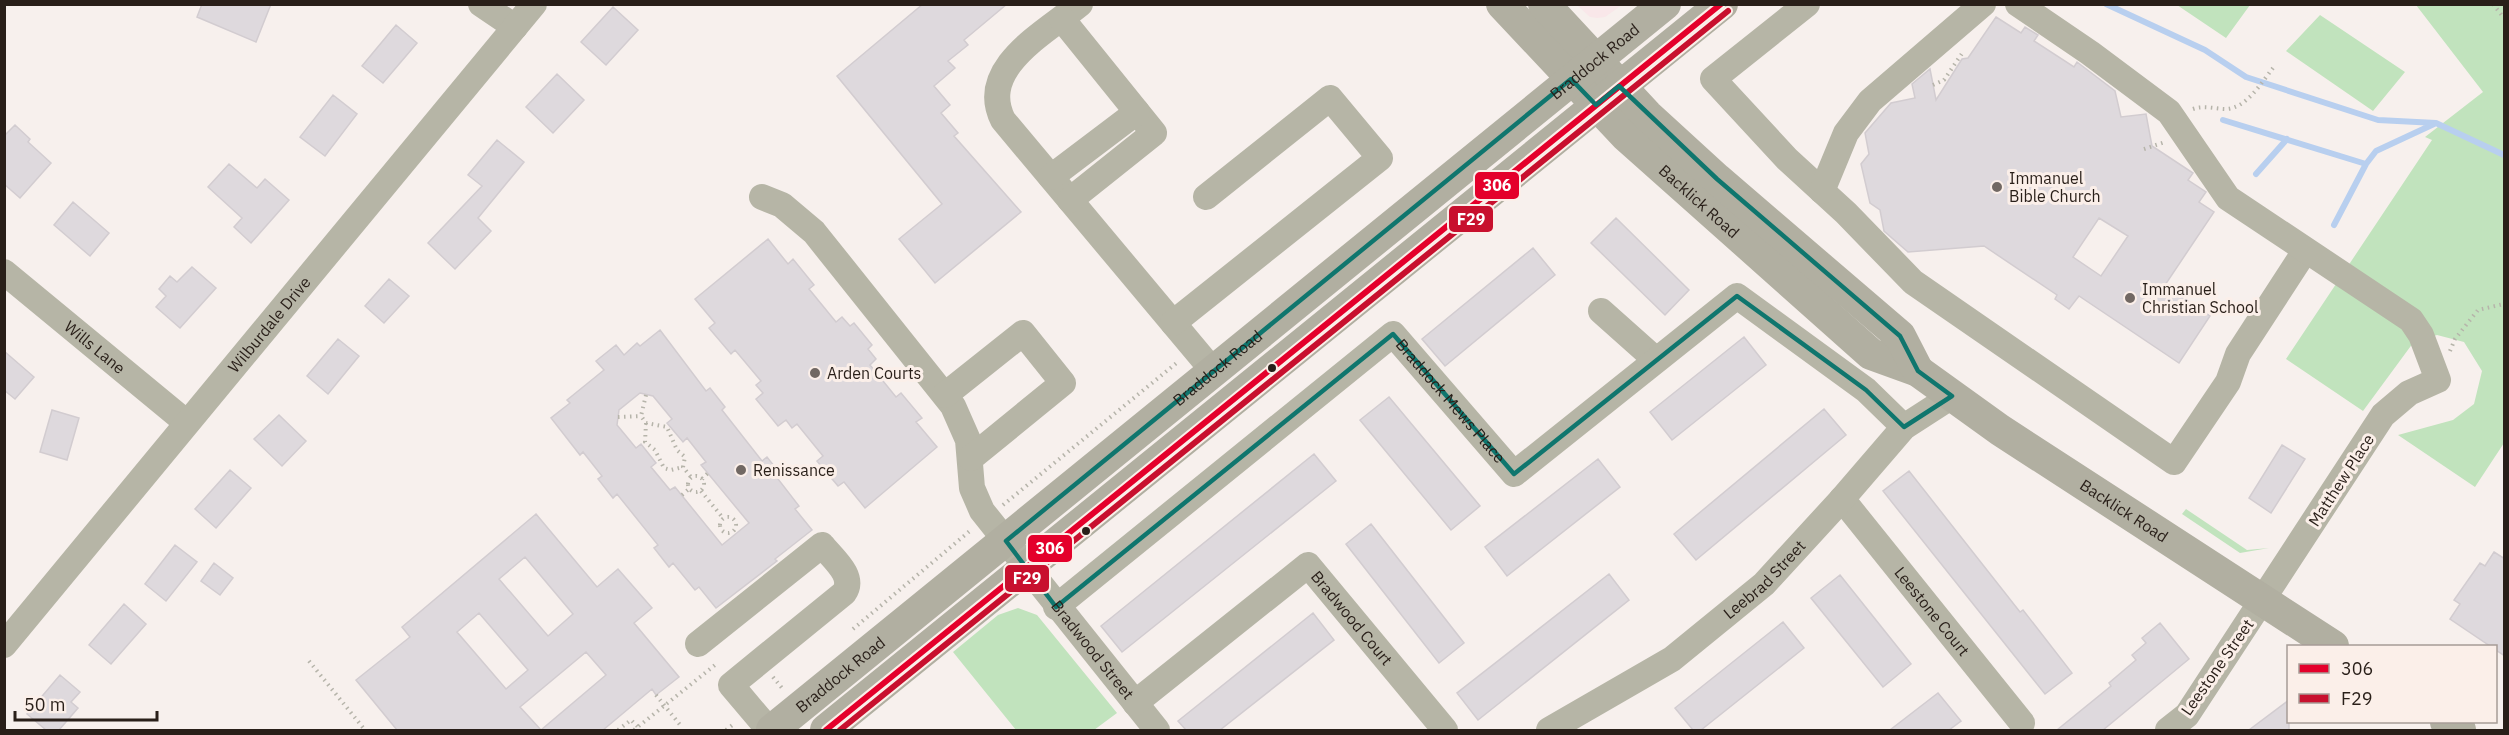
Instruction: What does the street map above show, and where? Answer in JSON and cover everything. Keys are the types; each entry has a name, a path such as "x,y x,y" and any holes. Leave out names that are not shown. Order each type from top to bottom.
{"main road":[{"name":"Backlick Road","path":"1502,4 1583,70 1697,201 1871,354 1918,371 1952,396 2331,645"},
{"name":"Backlick Road","path":"1544,4 1583,70"},
{"name":"Braddock Road","path":"770,730 1006,541 1665,4"},
{"name":"Braddock Road","path":"826,730 1722,4"}],"street":[{"path":"481,4 515,27"},
{"name":"Wilburdale Drive","path":"4,645 534,4"},
{"path":"1807,4 1713,79 1756,127 1913,282 2174,462 2228,382 2238,354 2306,251"},
{"path":"1822,191 1846,133 1870,101 1983,4"},
{"path":"2018,4 2090,53 2169,112 2225,195 2411,320 2421,335 2438,380"},
{"path":"1070,200 1154,133 1137,112 1071,12 1010,61 1002,71 995,94 997,107 1003,120 1214,372"},
{"path":"1173,323 1380,158 1330,99 1206,197"},
{"path":"1051,177 1137,112"},
{"name":"Bradwood Street","path":"762,197 782,205 814,232 945,395 963,426 971,458 971,477 976,499 1056,607 1157,730"},
{"name":"Wills Lane","path":"4,272 187,423"},
{"name":"Braddock Mews Place","path":"1056,607 1393,334 1514,474 1737,296 1866,390 1904,427"},
{"path":"1601,311 1656,360"},
{"path":"945,395 1023,333 1063,382 971,458"},
{"name":"Matthew Place","path":"2262,601 2383,416 2409,393 2438,380"},
{"name":"Leebrad Street","path":"1549,730 1672,659 1764,584 1842,500 1904,427 1952,396"},
{"name":"Leestone Court","path":"1842,500 2021,728"},
{"path":"698,644 822,544 846,575 848,584 844,593 731,685 770,730"},
{"name":"Bradwood Court","path":"1135,704 1308,565 1445,730"},
{"name":"Leestone Street","path":"2168,730 2187,714 2262,601"}],"path":[{"path":"2493,4 2505,18"},
{"path":"1933,85 1944,80 1969,43"},
{"path":"2174,119 2200,106 2229,109 2241,103 2254,92 2273,68"},
{"path":"2438,380 2455,339 2478,310 2505,304"},
{"path":"1002,506 1184,356"},
{"path":"646,394 641,416 646,423 645,442 655,450 664,468 671,470 682,467"},
{"path":"618,417 641,416"},
{"path":"646,423 667,427 677,450 686,457 682,467"},
{"path":"682,467 691,477"},
{"path":"702,479 708,473"},
{"path":"691,477 699,476 702,479"},
{"path":"689,489 691,477"},
{"path":"689,489 697,492 700,490 703,487 702,479"},
{"path":"682,495 689,489"},
{"path":"700,490 723,518"},
{"path":"727,516 735,520 734,532 725,532 721,529 723,518 727,516"},
{"path":"907,585 976,526"},
{"path":"309,661 365,730"},
{"path":"618,730 631,720 636,729 715,665"},
{"path":"656,695 681,726"},
{"path":"726,730 739,720"}],"highlighted area":[{"path":"1571,79 1596,105 1619,86 1717,179 1900,336 1918,371 1952,396 1904,427 1866,390 1737,296 1514,474 1393,334 1056,607 1006,541"}],"shaded area":[{"path":"1577,5 1622,5 1605,17 1597,18 1590,17"}],"green space":[{"path":"2177,5 2250,5 2226,38"},
{"path":"2416,5 2504,5 2504,443 2475,487 2398,435 2453,420 2474,404 2482,371 2464,342 2437,335 2413,343 2363,411 2286,359 2432,140 2425,137 2483,92"},
{"path":"2320,15 2405,72 2373,111 2286,51"},
{"path":"2186,509 2247,550 2269,548 2240,553 2182,514"},
{"path":"1018,608 1037,615 1117,713 1094,730 1016,730 953,652 998,615"}],"building":[{"path":"202,4 271,4 256,42 197,17"},
{"path":"923,4 1007,4 964,40 968,45 948,61 955,68 934,86 950,105 941,113 958,133 954,136 1021,212 935,283 899,239 942,204 837,76"},
{"path":"613,7 638,30 606,65 581,42"},
{"name":"Immanuel Bible Church","path":"1996,17 2021,33 2025,27 2038,35 2034,41 2074,67 2077,62 2115,91 2121,117 2146,114 2152,146 2193,173 2188,180 2206,192 2199,202 2214,212 2165,285 2210,316 2179,363 2079,296 2069,309 2055,299 2057,295 1984,246 1908,252 1884,231 1880,210 1870,203 1861,164 1869,154 1865,133 1891,103 1915,98 1912,84 1930,69 1936,100 1962,59 1968,58","holes":["2099,218 2128,236 2101,276 2073,257"]},
{"path":"396,25 417,43 383,83 362,66"},
{"path":"557,74 584,100 553,133 526,107"},
{"path":"333,95 357,114 325,156 300,137"},
{"path":"15,125 30,139 28,142 51,163 20,198 4,184 4,136"},
{"path":"497,140 524,162 478,218 491,231 455,269 428,243 482,186 468,175"},
{"path":"229,164 257,188 265,179 289,200 251,243 234,227 242,218 208,187"},
{"path":"73,202 109,233 90,256 54,225"},
{"path":"1616,218 1689,290 1665,315 1591,243"},
{"name":"Arden Courts","path":"768,239 788,264 793,259 814,285 809,289 836,322 842,317 850,326 854,323 872,345 868,349 876,359 870,365 896,397 901,393 922,418 916,422 937,447 865,508 844,482 838,486 817,461 823,456 797,424 792,428 786,420 778,426 756,399 763,393 756,385 761,381 735,350 731,354 709,328 715,323 695,299"},
{"path":"1533,248 1555,275 1445,366 1422,339"},
{"path":"192,267 216,288 180,328 156,307 166,296 159,289 170,276 177,282"},
{"path":"389,279 409,296 384,323 365,306"},
{"name":"Renissance","path":"660,330 706,391 710,388 725,407 722,410 762,461 767,457 782,476 778,479 799,506 795,509 812,530 775,559 777,561 716,608 699,587 695,590 673,563 669,567 654,548 658,545 617,494 613,498 598,479 602,476 583,452 580,455 551,418 570,403 567,400 604,370 596,361 616,345 624,355 637,343 640,346","holes":["640,393 653,396 672,419 667,423 683,442 687,438 706,462 701,465 749,523 722,545 675,487 670,490 651,467 656,463 641,444 636,448 617,425 619,410"]},
{"path":"1744,337 1766,365 1672,440 1650,412"},
{"path":"338,339 359,356 328,394 307,376"},
{"path":"4,351 34,377 15,399 4,390"},
{"path":"1389,397 1480,506 1451,530 1360,420"},
{"path":"1824,409 1846,435 1696,560 1674,534"},
{"path":"52,410 79,418 67,460 40,452"},
{"path":"279,415 306,441 282,466 254,439"},
{"path":"2282,445 2305,459 2271,513 2249,498"},
{"path":"1314,454 1336,481 1122,652 1101,626"},
{"path":"1598,459 1620,487 1507,576 1485,547"},
{"path":"230,470 251,488 216,528 195,509"},
{"path":"1909,471 2020,612 2023,610 2072,673 2045,694 1883,491"},
{"path":"536,514 597,587 618,569 652,608 634,623 679,677 656,695 652,689 603,730 541,730 397,730 356,680 410,637 402,627","holes":["525,557 573,614 548,636 499,579","479,613 528,670 506,689 457,632","586,652 606,675 541,730 520,707"]},
{"path":"1371,524 1464,643 1439,663 1346,544"},
{"path":"175,545 197,562 166,601 145,584"},
{"path":"2494,552 2505,559 2505,656 2497,651 2497,645 2489,645 2450,619 2460,604 2454,600 2480,563 2485,566"},
{"path":"214,563 233,578 220,595 201,581"},
{"path":"1609,574 1629,600 1478,720 1457,693"},
{"path":"1840,575 1911,664 1883,687 1811,598"},
{"path":"124,604 146,624 111,664 89,645"},
{"path":"1313,613 1334,640 1220,730 1186,730 1178,721"},
{"path":"1783,622 1804,648 1701,730 1693,730 1675,708"},
{"path":"2160,623 2189,659 2103,730 2057,730 2111,686 2109,683 2136,660 2132,655 2146,643 2142,638"},
{"path":"60,675 80,692 71,702 78,708 59,730 46,730 27,714"},
{"path":"1938,693 1961,721 1949,730 1890,730"},
{"path":"2287,702 2289,730 2249,730"}],"waterway":[{"path":"2106,4 2205,50 2246,77 2378,120 2436,123 2504,155"},
{"path":"2223,120 2366,164"},
{"path":"2334,225 2366,164 2376,151 2434,124"},
{"path":"2256,174 2287,139"}],"transit line":[{"name":"306","path":"826,730 1721,4"},
{"name":"F29","path":"840,730 1728,11"}],"place":[{"name":"Immanuel Bible Church","path":"1997,187"},
{"name":"Immanuel Christian School","path":"2130,298"},
{"name":"Arden Courts","path":"815,373"},
{"name":"Renissance","path":"741,470"}]}
